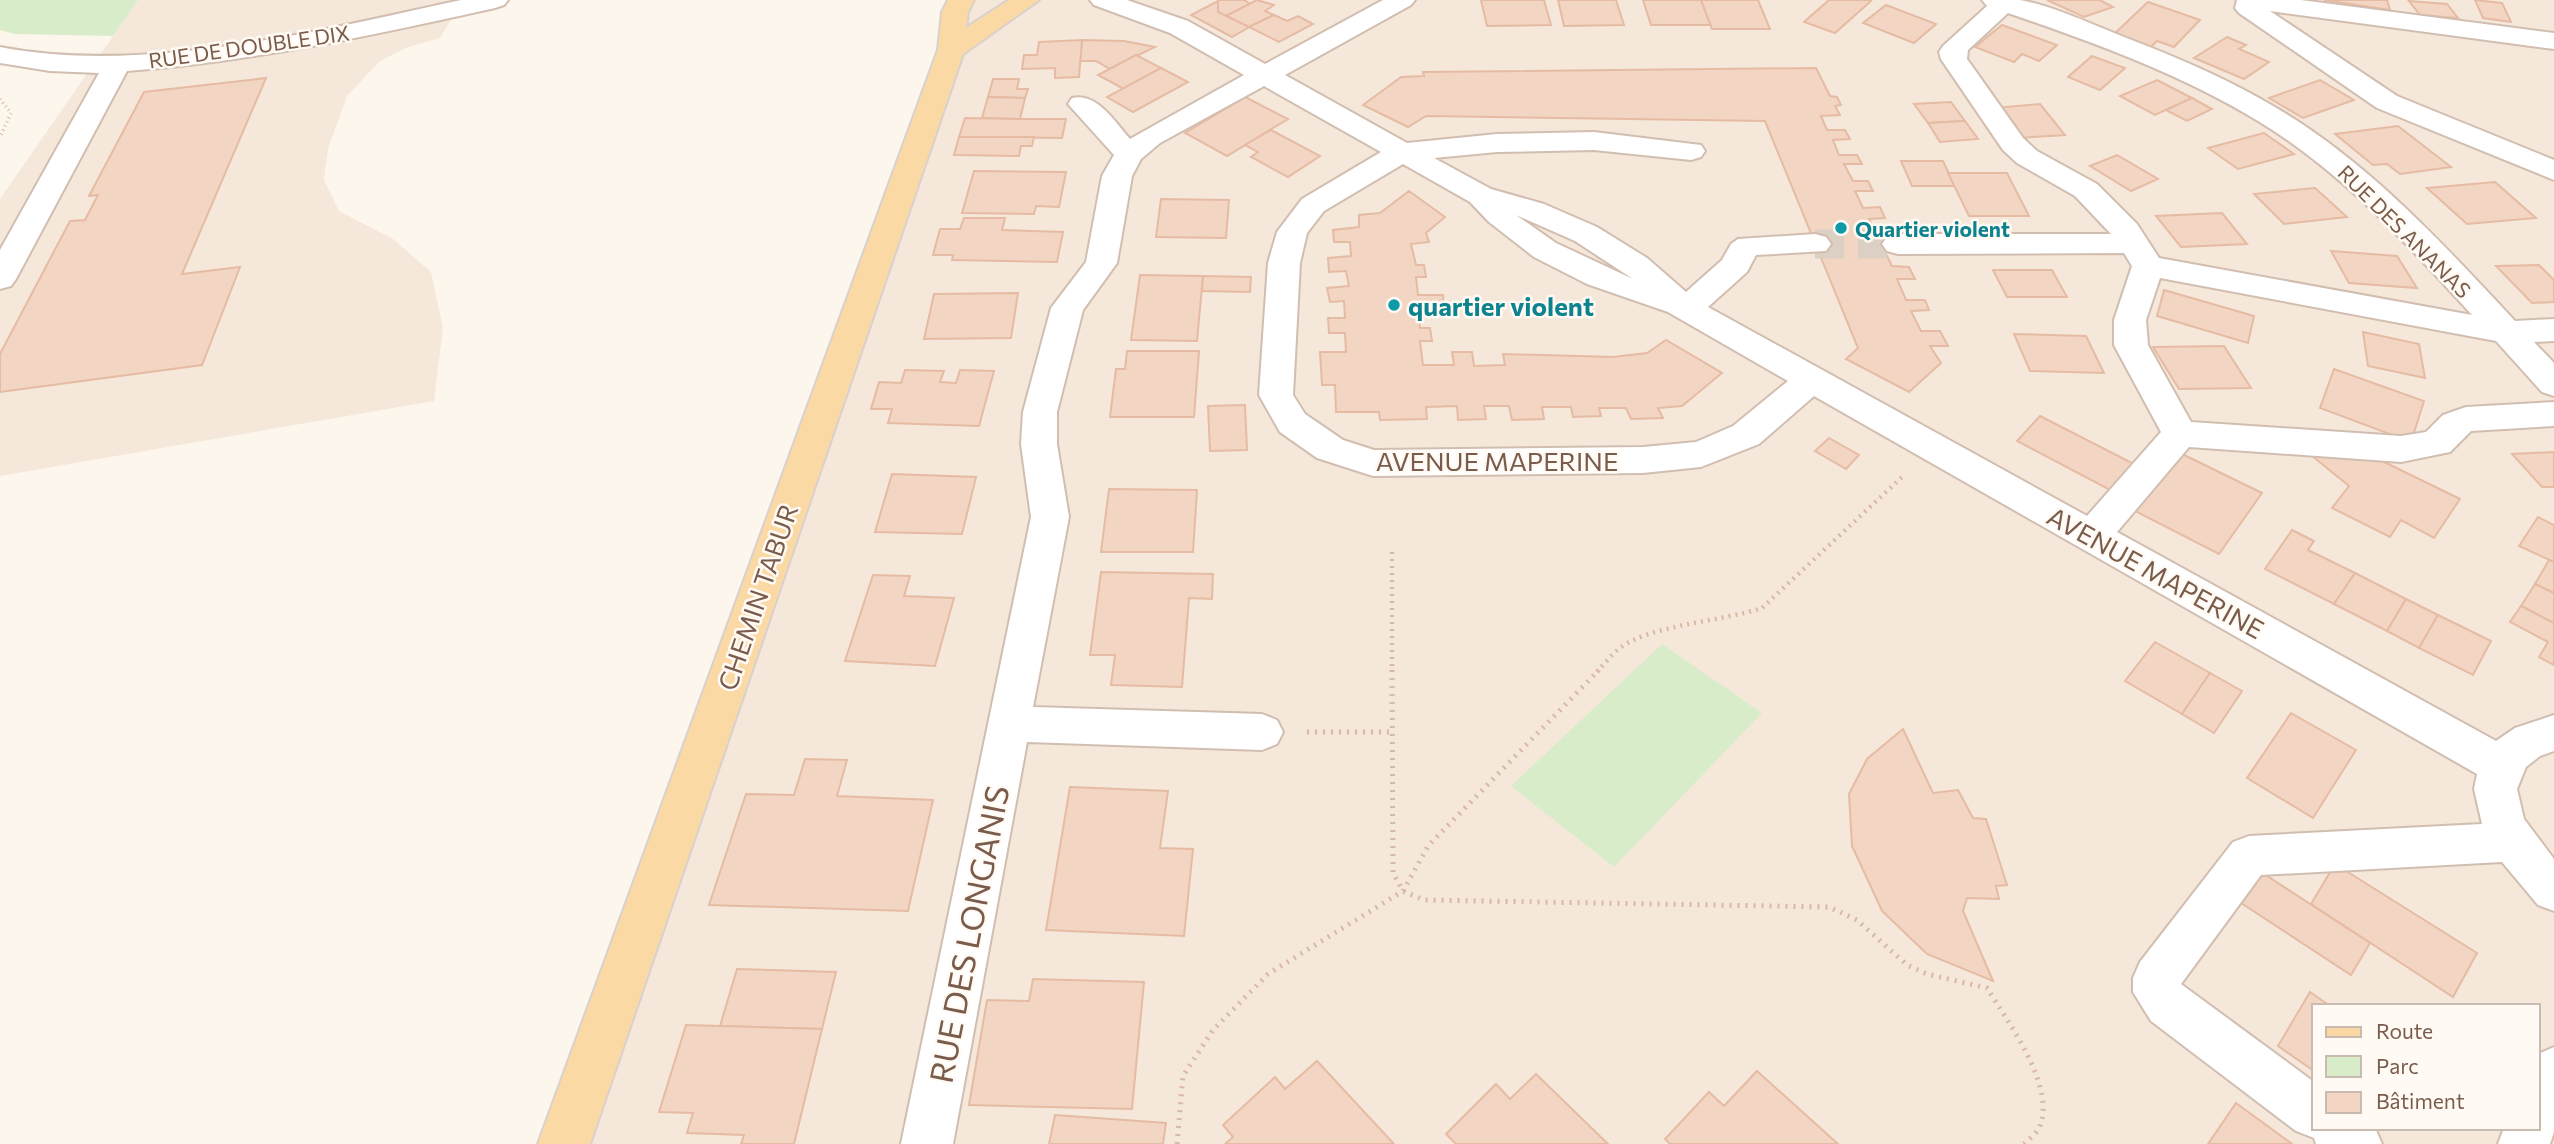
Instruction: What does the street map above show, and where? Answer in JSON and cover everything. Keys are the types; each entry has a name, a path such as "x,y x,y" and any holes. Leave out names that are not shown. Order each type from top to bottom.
{"main road":[{"name":"CHEMIN TABUR","path":"564,1144 951,50 956,12 961,0"},
{"path":"951,50 1026,0"}],"street":[{"name":"RUE DE DOUBLE DIX","path":"0,55 64,66 117,64 296,42 495,0"},
{"name":"AVENUE MAPERINE","path":"1103,0 1178,27 1481,196 1494,212 1520,233 1572,263 1609,283 1683,307 2500,765"},
{"name":"AVENUE MAPERINE","path":"1148,0 1178,27"},
{"path":"1264,75 1402,0"},
{"path":"2225,0 2253,13 2387,102 2554,171"},
{"path":"2003,1 1952,52 1954,59 2013,144 2027,157 2087,190 2142,255"},
{"name":"RUE DES ANANAS","path":"2003,1 2204,80 2285,125 2362,183 2554,384"},
{"path":"2253,13 2248,8 2248,3 2256,2 2554,41"},
{"path":"0,279 117,64"},
{"name":"RUE DES LONGANIS","path":"927,1144 1050,517 1039,444 1041,412 1067,308 1101,263 1117,176 1129,154 1150,137 1264,75"},
{"path":"1082,104 1129,154"},
{"name":"AVENUE MAPERINE","path":"1691,151 1594,141 1497,143 1402,152 1313,205 1292,232 1284,263 1276,395 1292,423 1330,449 1373,463 1643,460 1701,454 1746,435 1811,380"},
{"path":"1683,307 1736,265 1742,251 1749,246 1815,244"},
{"path":"1898,244 2142,255 2506,332 2554,330"},
{"path":"2142,255 2130,320 2131,345 2180,434"},
{"path":"2180,434 2401,449 2437,443 2455,424 2466,419 2554,414"},
{"path":"2092,536 2180,434"},
{"path":"1010,724 1262,732"},
{"path":"2554,733 2520,745 2500,765 2496,787 2499,814 2513,842 2537,874 2554,890"},
{"path":"2312,1112 2168,1005 2157,992 2157,978 2249,856 2513,842"},
{"path":"2540,1104 2554,1072"},
{"path":"2338,1130 2356,1144"}],"path":[{"path":"0,99 11,113 0,137"},
{"path":"1177,1144 1183,1076 1213,1030 1268,974 1403,891 1428,846 1621,647 1660,631 1732,618 1762,608 1933,448"},
{"path":"1392,552 1393,873 1403,891 1424,900 1829,906 1857,920 1889,952 1907,965 1927,974 1975,983 1987,988 2037,1077 2042,1104 2039,1128 2024,1144"},
{"path":"1262,732 1394,733"}],"shaded area":[{"path":"138,0 463,0 440,38 405,48 379,62 347,96 328,149 324,180 339,211 393,239 431,272 443,328 434,401 0,476 0,199"},
{"path":"946,0 2554,0 2554,1144 592,1144 965,35"}],"green space":[{"path":"0,0 138,0 113,36 15,34 0,30"},
{"path":"1662,644 1762,713 1614,867 1511,786"}],"building":[{"path":"1218,0 1244,0 1250,4 1226,16 1218,12"},
{"path":"1257,0 1274,5 1265,11 1274,15 1249,27 1226,16"},
{"path":"1481,0 1544,0 1551,25 1487,26"},
{"path":"1558,0 1616,0 1624,25 1564,26"},
{"path":"1643,0 1701,0 1711,25 1651,25"},
{"path":"1701,0 1758,0 1770,29 1712,29"},
{"path":"1829,0 1871,1 1835,33 1804,22"},
{"path":"2047,0 2100,0 2113,7 2084,17"},
{"path":"2324,0 2387,0 2390,10"},
{"path":"2475,0 2502,3 2511,22 2483,18"},
{"path":"1218,1 1218,12 1249,27 1232,37 1191,15"},
{"path":"2409,1 2447,4 2458,18 2420,15"},
{"path":"2148,2 2200,20 2174,47 2157,41 2150,48 2113,35"},
{"path":"1886,5 1936,24 1914,43 1863,23"},
{"path":"1274,15 1287,21 1298,16 1313,24 1279,42 1249,27"},
{"path":"2002,25 2057,45 2039,61 2022,54 2014,62 1975,47"},
{"path":"2227,37 2246,45 2239,49 2269,62 2244,79 2194,58"},
{"path":"1082,40 1124,41 1155,47 1110,69 1096,61 1080,61"},
{"path":"1082,40 1079,77 1055,78 1055,68 1022,69 1024,55 1037,55 1039,42"},
{"path":"1136,55 1161,68 1124,89 1098,75"},
{"path":"2092,56 2125,68 2100,90 2068,77"},
{"path":"1161,68 1188,82 1133,112 1107,97"},
{"name":"Quartier violent","path":"1816,68 1830,96 1837,97 1841,105 1835,106 1840,115 1821,116 1827,130 1845,130 1850,139 1833,140 1839,155 1857,155 1862,164 1844,164 1853,181 1868,181 1873,191 1855,191 1863,208 1880,207 1885,218 1869,219 1878,236 1894,237 1900,249 1883,248 1892,266 1909,267 1915,279 1897,279 1906,300 1925,300 1929,310 1911,311 1921,331 1940,331 1948,346 1930,346 1941,363 1909,392 1846,359 1858,348 1765,121 1426,116 1408,127 1363,105 1401,77 1424,76 1423,72"},
{"path":"266,78 182,274 240,267 202,365 0,392 0,354 70,221 85,220 98,195 89,196 144,92"},
{"path":"993,79 1019,79 1017,89 1028,89 1025,98 988,97"},
{"path":"2157,80 2192,98 2155,115 2120,96"},
{"path":"2320,80 2354,100 2303,118 2269,98"},
{"path":"988,97 1025,98 1020,119 982,118"},
{"path":"1245,97 1288,119 1227,156 1185,133"},
{"path":"2192,98 2212,109 2187,121 2166,110"},
{"path":"1951,102 1965,121 1928,123 1914,104"},
{"path":"2040,104 2065,135 2018,138 1994,108"},
{"path":"965,118 1066,119 1062,138 959,137"},
{"path":"1965,121 1978,139 1940,142 1928,123"},
{"path":"2398,126 2451,167 2400,174 2387,164 2373,165 2335,134"},
{"path":"1271,130 1320,156 1288,177 1251,157 1258,152 1245,145"},
{"path":"2264,133 2294,154 2238,169 2208,148"},
{"path":"959,137 1034,137 1032,146 1021,146 1019,156 954,155"},
{"path":"2117,155 2158,179 2131,191 2090,166"},
{"path":"1901,161 1943,161 1955,186 1912,186"},
{"path":"974,171 1066,172 1059,207 1036,206 1034,214 962,213"},
{"path":"1948,173 2007,173 2029,216 1969,216"},
{"path":"2495,182 2536,218 2467,224 2427,188"},
{"path":"2315,188 2347,217 2284,224 2254,194"},
{"name":"quartier violent","path":"1409,191 1445,217 1426,233 1429,242 1411,244 1416,265 1424,265 1426,277 1416,277 1418,295 1443,295 1444,308 1418,308 1420,328 1430,328 1432,341 1420,341 1423,365 1454,365 1452,352 1472,352 1474,366 1505,365 1503,354 1613,357 1647,353 1666,340 1722,373 1682,406 1658,408 1663,418 1631,419 1626,408 1599,408 1601,416 1573,417 1571,407 1542,407 1544,419 1512,420 1509,406 1484,406 1486,419 1458,420 1457,406 1426,407 1427,419 1380,420 1379,412 1336,412 1335,385 1322,385 1320,352 1346,352 1345,333 1329,333 1328,318 1345,318 1344,301 1330,302 1327,288 1349,286 1346,271 1329,272 1328,258 1351,256 1350,242 1334,242 1333,230 1359,227 1359,215 1380,213"},
{"path":"1161,199 1229,200 1226,238 1156,237"},
{"path":"2222,213 2247,244 2181,247 2156,216"},
{"path":"964,218 1005,218 1002,230 1063,232 1057,262 952,260 953,255 933,255 940,229 960,229"},
{"path":"2331,251 2397,256 2417,288 2349,283"},
{"path":"2539,265 2554,280 2554,302 2532,303 2496,266"},
{"path":"1993,270 2052,270 2067,297 2007,297"},
{"path":"1140,275 1203,276 1197,341 1131,340"},
{"path":"1203,276 1251,277 1250,292 1202,291"},
{"path":"2164,290 2254,316 2248,343 2157,316"},
{"path":"1018,293 1011,338 924,339 934,294"},
{"path":"2363,332 2419,344 2425,378 2368,366"},
{"path":"2014,334 2086,336 2104,373 2030,371"},
{"path":"2224,346 2251,388 2179,389 2153,347"},
{"path":"1127,351 1199,351 1194,417 1110,417 1116,369 1125,369"},
{"path":"2334,369 2424,401 2411,442 2320,408"},
{"path":"905,370 944,371 940,382 956,383 960,370 994,371 979,426 888,423 892,409 871,409 879,382 901,383"},
{"path":"1245,405 1247,450 1210,451 1208,406"},
{"path":"2040,416 2134,464 2112,491 2017,441"},
{"path":"1829,438 1859,455 1846,469 1815,451"},
{"path":"2301,447 2372,456 2460,499 2434,538 2401,520 2390,537 2332,508 2349,486"},
{"path":"2176,451 2262,493 2219,554 2131,509"},
{"path":"2554,452 2554,487 2542,487 2512,454"},
{"path":"892,474 976,477 962,534 875,532"},
{"path":"1109,489 1197,490 1193,552 1101,552"},
{"path":"2538,517 2554,525 2554,562 2519,546"},
{"path":"2292,530 2314,541 2308,550 2355,573 2334,604 2265,569"},
{"path":"2549,560 2554,562 2554,593 2535,584"},
{"path":"1101,572 1213,574 1212,599 1189,598 1182,687 1111,685 1115,655 1090,655"},
{"path":"2355,573 2406,599 2387,631 2334,604"},
{"path":"873,575 910,576 904,596 954,598 935,666 845,661"},
{"path":"2535,584 2554,593 2554,623 2521,606"},
{"path":"2406,599 2438,615 2419,648 2387,631"},
{"path":"2521,606 2554,623 2554,665 2539,657 2548,642 2510,622"},
{"path":"2438,615 2491,641 2473,675 2419,648"},
{"path":"2155,642 2210,673 2182,714 2125,681"},
{"path":"2210,673 2242,691 2214,733 2182,714"},
{"path":"2291,713 2356,750 2313,818 2247,778"},
{"path":"1903,729 1933,793 1958,790 1973,818 1986,819 2007,885 1996,886 1999,899 1967,898 1963,911 1993,981 1927,954 1882,911 1852,846 1849,794 1867,759"},
{"path":"805,759 847,760 837,796 933,800 908,911 709,905 746,794 794,795"},
{"path":"1070,787 1168,791 1160,848 1193,849 1184,936 1046,930"},
{"path":"2335,864 2477,953 2453,997 2311,904"},
{"path":"2258,870 2370,943 2351,975 2238,901"},
{"path":"737,969 836,972 822,1029 720,1026"},
{"path":"1033,979 1144,982 1132,1109 969,1105 987,1000 1029,1001"},
{"path":"2310,992 2327,1004 2312,1004 2312,1070 2278,1046"},
{"path":"686,1025 822,1029 794,1144 741,1144 744,1135 687,1133 693,1113 659,1112"},
{"path":"1317,1061 1394,1144 1225,1144 1233,1137 1223,1125 1275,1077 1285,1089"},
{"path":"1757,1071 1838,1144 1670,1144 1665,1139 1709,1092 1724,1106"},
{"path":"1536,1074 1608,1144 1456,1144 1446,1134 1496,1084 1510,1099"},
{"path":"2236,1103 2292,1144 2208,1144"},
{"path":"1055,1115 1166,1123 1163,1144 1049,1144"}],"tunnel":[{"path":"1815,244 1898,244"}],"place":[{"name":"Quartier violent","path":"1841,228"},
{"name":"quartier violent","path":"1394,305"}]}
